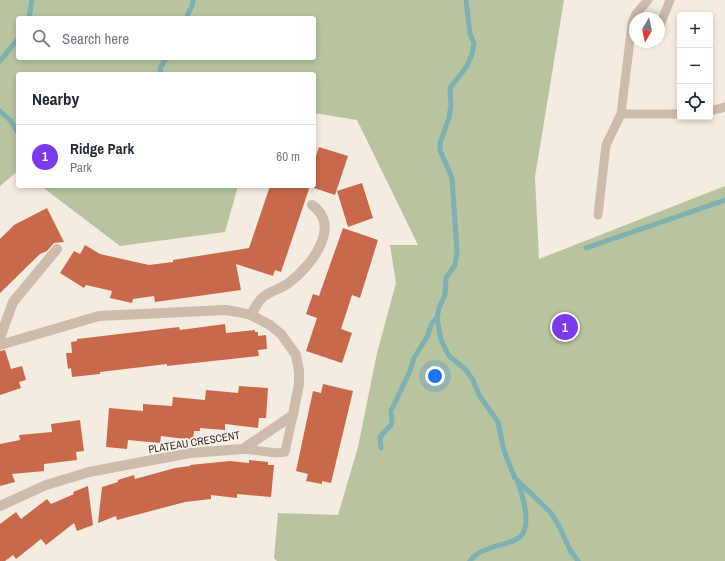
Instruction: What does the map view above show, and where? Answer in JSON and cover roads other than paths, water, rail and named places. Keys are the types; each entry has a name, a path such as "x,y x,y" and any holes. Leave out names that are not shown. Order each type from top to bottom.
{"street":[{"path":"251,315 260,299 289,283 307,267 317,252 323,239 325,222 322,214 312,205"},
{"path":"0,338 13,302 57,249"},
{"path":"0,345 99,316 225,310 251,315 281,334 296,356 299,371 299,384 293,415"},
{"name":"PLATEAU CRESCENT","path":"0,506 46,485 89,472 190,453 243,448 293,415"}],"lane":[{"path":"598,215 606,145 621,114 632,24 636,14 648,0"},
{"path":"665,13 670,0"},
{"path":"713,109 725,107"},
{"path":"621,114 677,114"},
{"path":"243,448 277,453 286,452 293,415"}],"waterway":[{"path":"29,16 32,0"},
{"path":"187,16 193,0"},
{"path":"466,0 470,34 474,43 472,54 467,66 450,88 451,105 449,118 440,143 440,150 452,178 457,251 455,265 446,278 445,295 439,308 437,318 441,340 449,356 465,369 473,380 479,395 498,422 504,451 515,478 551,513 570,550 578,561"},
{"path":"0,61 16,41"},
{"path":"161,72 160,69 165,60"},
{"path":"0,111 11,121 16,130"},
{"path":"586,248 725,200"},
{"path":"381,448 380,437 391,425 391,411 410,371 414,358 427,337 432,323 437,318"},
{"path":"470,561 483,551 517,539 524,532 526,519 522,495 518,483"}],"place":[{"name":"Ridge Park","path":"565,327"}]}
